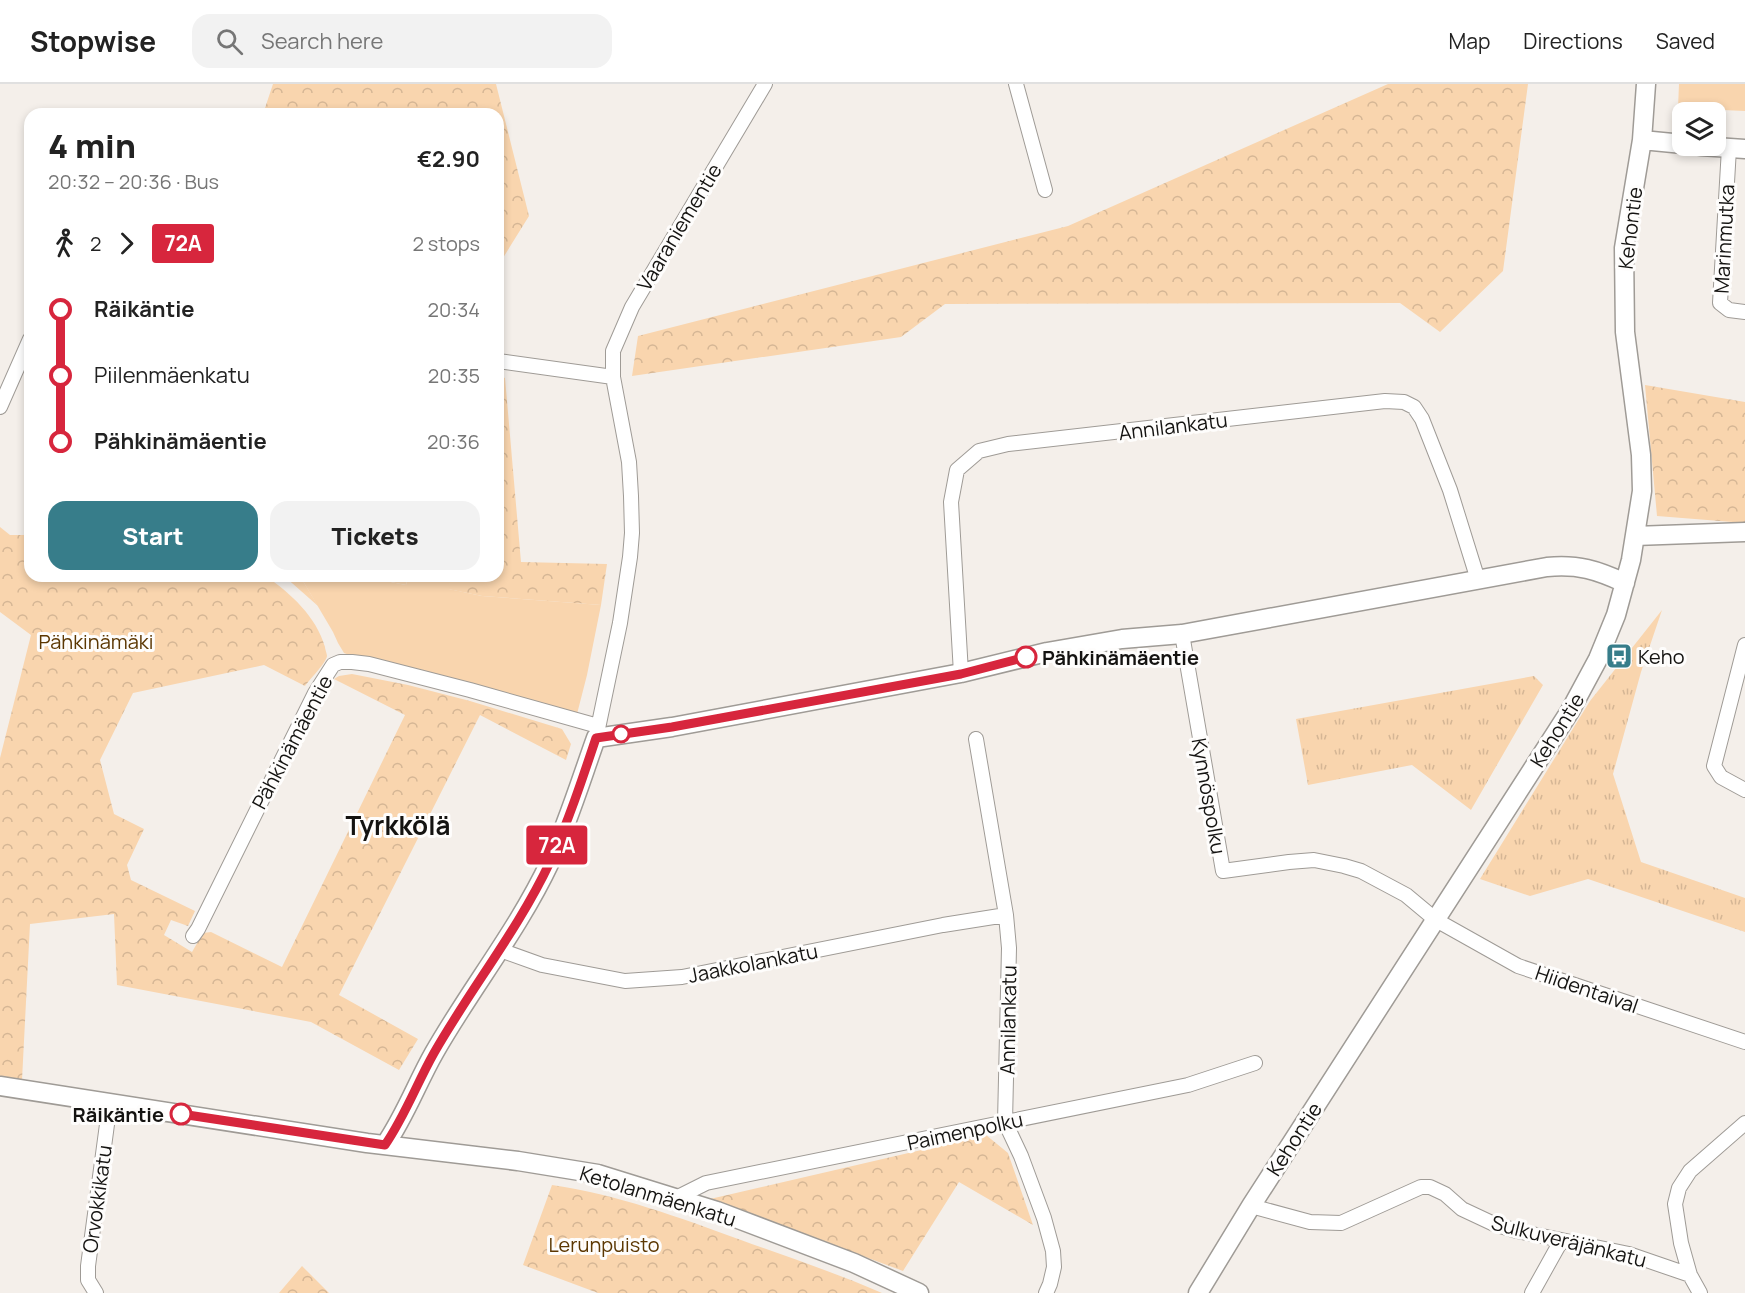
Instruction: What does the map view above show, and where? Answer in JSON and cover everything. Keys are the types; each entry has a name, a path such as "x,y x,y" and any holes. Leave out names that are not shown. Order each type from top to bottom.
{"street":[{"name":"Vaaraniementie","path":"597,732 620,623 632,533 629,462 613,377 613,351 632,307 765,84"},
{"path":"1017,84 1045,190"},
{"name":"Kehontie","path":"1198,1293 1251,1206 1564,721 1587,681 1611,629 1625,583 1642,490 1641,455 1625,332 1624,248 1642,140 1646,84"},
{"path":"1642,140 1672,143"},
{"name":"Marinmutka","path":"1737,148 1720,303 1729,310 1745,312"},
{"path":"0,407 24,353"},
{"path":"504,362 613,377"},
{"name":"Annilankatu","path":"961,674 951,502 957,471 979,451 1008,444 1385,401 1404,402 1414,407 1422,418 1450,490 1478,580"},
{"path":"1635,536 1745,532"},
{"name":"Pähkinämäentie","path":"193,936 315,693 333,665 340,662 369,664 470,690 597,732 672,727 961,674 1047,652 1122,639 1182,634 1562,566 1585,567 1625,583"},
{"name":"Kynnöspolku","path":"1182,634 1223,871 1314,860 1344,866 1378,879 1406,895 1436,920"},
{"path":"1745,645 1714,766 1721,777 1745,790"},
{"path":"0,1086 385,1145 434,1053 500,951 550,862 597,732"},
{"name":"Annilankatu","path":"976,739 1006,915 1009,948 1005,1122 1021,1155 1044,1218 1053,1251 1054,1268 1046,1293"},
{"name":"Jaakkolankatu","path":"500,951 542,965 585,974 626,981 655,980 1006,915"},
{"name":"Hiidentaival","path":"1436,920 1518,966 1745,1042"},
{"name":"Paimenpolku","path":"676,1198 706,1183 1188,1085 1255,1063"},
{"name":"Orvokkikatu","path":"96,1293 88,1280 88,1266 110,1102"},
{"path":"1700,1293 1690,1275 1681,1242 1675,1204 1679,1188 1690,1171 1745,1123"},
{"name":"Ketolanmäenkatu","path":"385,1145 518,1161 598,1174 717,1211 854,1263 919,1293"},
{"name":"Sulkuveräjänkatu","path":"1251,1206 1310,1222 1341,1223 1422,1187 1430,1187 1445,1194 1462,1209 1494,1224 1561,1241 1629,1254 1690,1275"},
{"path":"1532,1293 1561,1241"}],"green space":[{"path":"273,84 496,84 502,108 265,108"},
{"path":"1388,84 1528,84 1503,271 1440,332 1400,303 945,304 901,337 632,376 638,336 1068,226"},
{"path":"1679,84 1745,84 1745,111 1726,110 1726,102 1678,102"},
{"path":"504,116 529,216 504,256"},
{"path":"504,378 521,562 607,564 601,605 482,596 448,589 450,582 504,582"},
{"path":"1645,385 1745,402 1745,523 1657,516"},
{"name":"Pähkinämäki","path":"0,527 10,535 24,535 24,582 274,582 302,607 316,625 327,656 305,686 264,665 133,693 100,760 114,814 144,829 127,865 131,880 195,911 188,926 171,920 164,935 192,952 203,933 211,932 282,967 405,715 334,679 352,674 408,685 562,729 571,744 566,760 480,715 339,995 418,1039 399,1070 311,1022 117,985 114,914 30,924 22,1080 0,1076 0,758 31,635 0,612"},
{"path":"291,582 304,582 318,606"},
{"path":"304,582 391,582 406,585 407,582 450,582 449,589 482,596 601,605 577,714 513,695 352,656 344,653"},
{"path":"391,582 407,582 406,585"},
{"path":"1662,610 1641,672 1613,774 1641,862 1745,898 1745,932 1588,879 1530,896 1480,879 1590,701"},
{"path":"1534,676 1543,685 1471,810 1412,765 1308,785 1296,719"},
{"path":"986,1135 1008,1153 1033,1225 959,1182 903,1271 710,1199"},
{"name":"Lerunpuisto","path":"552,1185 625,1201 671,1215 812,1265 882,1293 598,1293 523,1265"},
{"path":"302,1266 329,1293 279,1293"}],"bus line":[{"name":"72A","path":"181,1114 385,1145 434,1053 500,951 550,862 596,738 672,727 961,674 1026,657"}],"place":[{"name":"Keho","path":"1619,656"},
{"name":"Pähkinämäentie","path":"1026,657"},
{"name":"Räikäntie","path":"181,1114"}],"district":[{"name":"Tyrkkölä","path":"398,825"}]}
